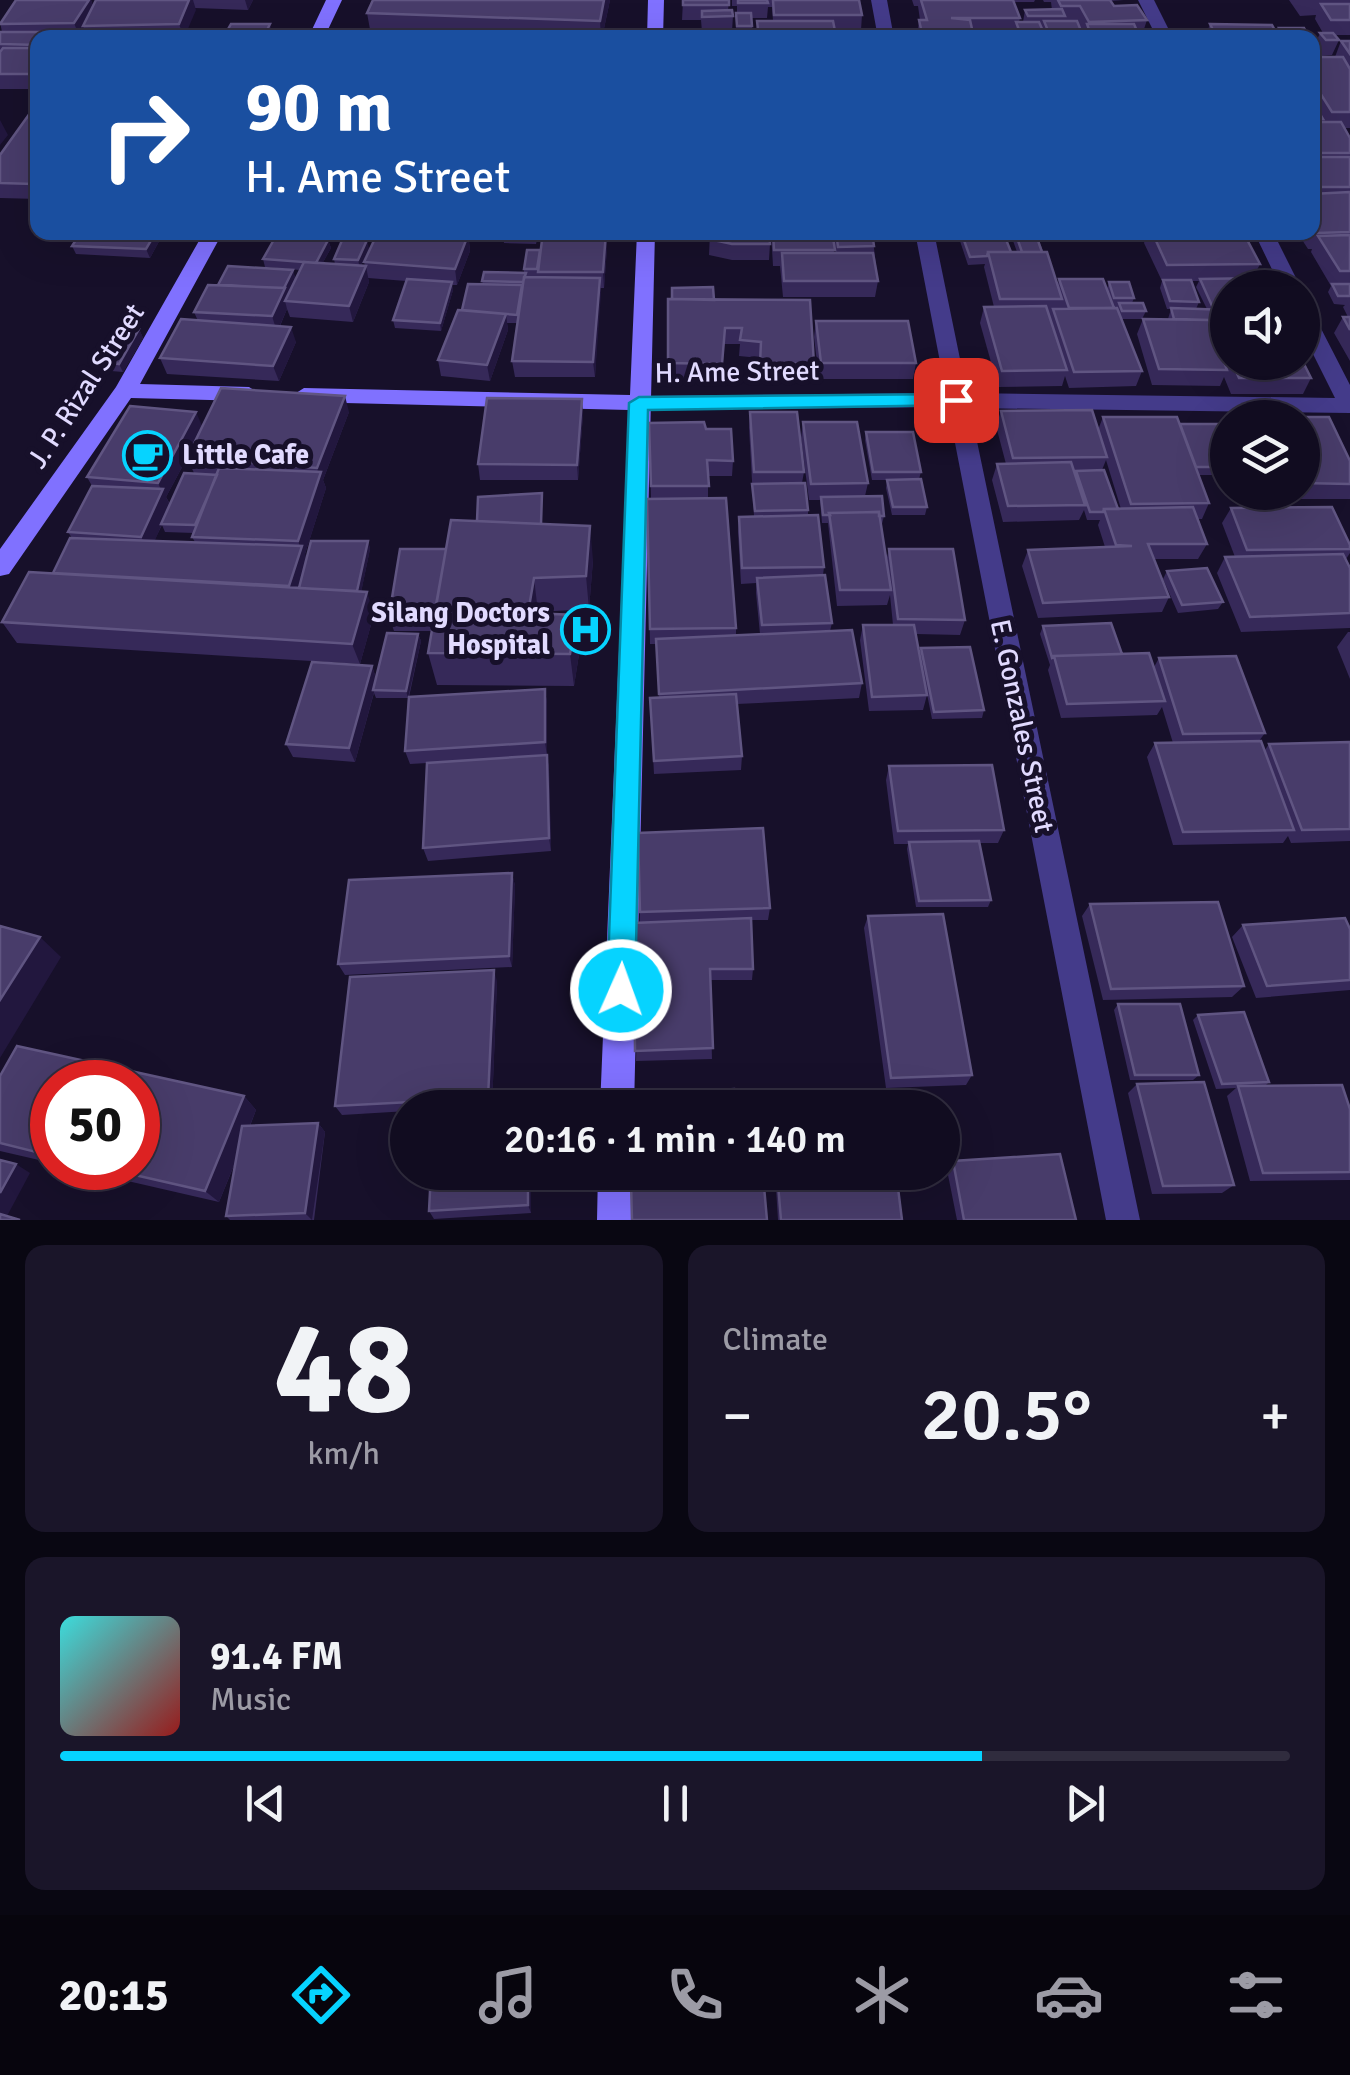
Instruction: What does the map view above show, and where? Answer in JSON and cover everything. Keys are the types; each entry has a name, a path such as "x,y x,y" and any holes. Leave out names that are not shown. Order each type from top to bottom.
{"main road":[{"path":"320,30 334,0"},
{"path":"654,30 656,0"},
{"name":"J. P. Rizal Street","path":"0,566 126,391 210,240"},
{"path":"619,1090 646,240"},
{"name":"H. Ame Street","path":"126,391 639,403"},
{"path":"614,1220 615,1190"}],"street":[{"path":"879,0 885,30"},
{"path":"1146,0 1161,30"},
{"name":"E. Gonzales Street","path":"926,240 1123,1220"},
{"path":"1267,240 1282,270"},
{"path":"1320,347 1350,406"},
{"name":"H. Ame Street","path":"639,403 956,400 1350,406"}],"building":[{"path":"16,0 89,0 74,23 0,24"},
{"path":"96,0 189,0 179,24 83,26"},
{"path":"373,0 604,0 600,21 367,13"},
{"path":"683,0 729,0 729,5 683,5"},
{"path":"767,0 768,3 738,3"},
{"path":"773,0 859,0 862,15 774,15"},
{"path":"921,0 1013,0 1020,18 951,18 970,20 972,30 921,30 919,20 927,20"},
{"path":"1058,0 1110,0 1114,6 1137,5 1147,20 1089,22 1080,6 1061,6"},
{"path":"1321,4 1350,4 1350,20 1331,20"},
{"path":"1062,9 1065,16 1028,16 1025,10"},
{"path":"732,10 733,16 702,17 702,11"},
{"path":"736,13 751,13 752,26 737,26"},
{"path":"757,21 833,21 835,30 758,30"},
{"path":"1044,21 1077,21 1081,30 1048,30"},
{"path":"1016,22 1039,22 1042,30 1019,30"},
{"path":"231,24 270,24 267,30 228,30"},
{"path":"1087,24 1134,24 1137,30 1089,30"},
{"path":"1210,24 1272,25 1275,30 1213,30"},
{"path":"0,32 30,32 30,45 0,44"},
{"path":"1320,33 1333,33 1339,40 1326,40"},
{"path":"3,48 30,48 30,74 0,74"},
{"path":"1320,57 1343,57 1350,69 1350,112 1332,112 1320,93"},
{"path":"30,113 30,184 0,183 0,155"},
{"path":"1320,122 1341,122 1350,138 1350,153 1320,153"},
{"path":"1320,157 1350,157 1350,187 1320,187"},
{"path":"1350,192 1350,232 1320,233 1320,194"},
{"path":"1350,235 1350,271 1340,271 1320,236"},
{"path":"76,240 151,240 146,249 72,246"},
{"path":"274,240 328,240 316,263 263,259"},
{"path":"342,240 367,240 358,260 334,259"},
{"path":"374,240 466,240 455,269 364,262"},
{"path":"542,240 605,240 603,272 538,272"},
{"path":"714,240 770,240 770,244"},
{"path":"773,240 833,240 835,250 774,250"},
{"path":"837,240 873,240 874,246 838,247"},
{"path":"964,240 1006,240 1011,252 988,252 987,256 970,257"},
{"path":"1018,240 1038,240 1042,252 1022,252"},
{"path":"1156,240 1247,240 1260,264 1167,265"},
{"path":"527,250 540,250 537,269 524,269"},
{"path":"988,252 1047,252 1062,299 1000,299"},
{"path":"782,253 873,253 878,281 784,281"},
{"path":"304,262 366,266 349,306 285,301"},
{"path":"228,266 293,270 284,288 218,285"},
{"path":"484,272 526,273 523,282 482,281"},
{"path":"524,277 600,278 593,362 512,361"},
{"path":"407,279 452,282 440,323 393,320"},
{"path":"1059,279 1103,279 1114,308 1069,308"},
{"path":"1200,279 1210,279 1210,301"},
{"path":"1163,280 1191,280 1199,302 1170,301"},
{"path":"1109,282 1129,282 1134,298 1114,298"},
{"path":"468,284 522,285 517,315 462,310"},
{"path":"1332,284 1350,284 1350,296 1338,296"},
{"path":"208,285 285,288 272,316 194,312"},
{"path":"713,287 714,300 672,299 672,288"},
{"path":"668,299 810,300 814,364 760,363 761,342 740,340 742,328 725,328 722,364 668,363"},
{"path":"1119,303 1143,303 1146,311 1122,311"},
{"path":"1046,306 1067,370 1002,371 984,307"},
{"path":"1117,308 1142,371 1074,372 1053,309"},
{"path":"1171,308 1210,309 1210,322 1174,319"},
{"path":"458,310 506,314 487,365 438,360"},
{"path":"181,319 291,327 273,366 160,358"},
{"path":"1143,319 1209,320 1210,370 1159,369"},
{"path":"816,321 908,321 916,363 821,363"},
{"path":"127,329 139,329 119,364 108,362"},
{"path":"221,388 345,396 317,468 187,458"},
{"path":"487,398 582,399 577,465 478,464"},
{"path":"130,406 196,412 158,483 87,477"},
{"path":"1092,410 1107,457 1013,458 1001,411"},
{"path":"750,412 797,412 804,472 754,472"},
{"path":"1103,417 1177,417 1209,503 1131,504"},
{"path":"1320,417 1329,417 1350,461 1350,484 1320,483"},
{"path":"704,422 706,429 731,429 733,461 707,460 709,486 651,486 649,423"},
{"path":"803,422 857,422 868,483 811,484"},
{"path":"1180,424 1210,424 1210,467 1196,467"},
{"path":"866,432 913,432 921,472 873,472"},
{"path":"1071,462 1085,505 1008,506 997,464"},
{"path":"219,468 321,472 298,541 192,537"},
{"path":"1104,470 1118,509 1090,512 1076,471"},
{"path":"184,473 217,475 195,525 161,524"},
{"path":"921,479 927,507 893,507 887,480"},
{"path":"805,483 808,510 755,511 752,484"},
{"path":"92,486 163,489 141,537 68,532"},
{"path":"542,493 541,524 477,521 478,497"},
{"path":"882,496 884,516 879,516 879,512 823,515 821,497"},
{"path":"726,498 736,628 650,629 647,499"},
{"path":"1193,507 1207,544 1148,544 1169,597 1043,603 1028,550 1132,546 1116,545 1104,509"},
{"path":"1332,507 1350,549 1247,550 1232,510 1320,510"},
{"path":"879,512 891,590 840,590 829,513"},
{"path":"818,515 824,567 742,568 739,517"},
{"path":"451,520 590,526 586,576 534,578 528,613 577,615 570,654 428,653"},
{"path":"70,538 302,546 289,586 53,573"},
{"path":"311,541 368,541 357,591 299,588"},
{"path":"400,549 446,549 434,616 389,616"},
{"path":"889,549 953,549 965,620 898,619"},
{"path":"1343,554 1350,568 1350,613 1250,617 1225,557"},
{"path":"1207,568 1223,602 1182,605 1167,571"},
{"path":"29,572 367,592 352,644 2,622"},
{"path":"825,575 832,623 762,625 757,578"},
{"path":"1111,623 1122,654 1052,658 1043,626"},
{"path":"863,625 914,625 927,695 872,697"},
{"path":"852,630 862,683 659,694 656,639"},
{"path":"387,633 418,634 406,691 373,690"},
{"path":"970,647 984,710 934,712 921,648"},
{"path":"1149,653 1165,701 1067,704 1054,656"},
{"path":"1236,656 1265,733 1183,734 1159,658"},
{"path":"312,662 372,666 349,748 286,744"},
{"path":"545,689 545,742 405,751 409,697"},
{"path":"736,694 742,756 654,761 650,698"},
{"path":"1261,741 1294,830 1183,832 1155,743"},
{"path":"1350,742 1350,829 1302,830 1269,744"},
{"path":"547,755 549,838 423,848 427,763"},
{"path":"992,765 1004,830 898,831 889,766"},
{"path":"763,828 770,908 640,912 638,833"},
{"path":"979,841 991,900 919,901 909,842"},
{"path":"512,873 509,956 338,964 349,880"},
{"path":"1218,902 1244,986 1111,989 1090,904"},
{"path":"943,914 972,1075 891,1078 868,916"},
{"path":"751,918 753,969 710,969 713,1048 635,1051 634,923"},
{"path":"1345,918 1350,929 1350,980 1267,986 1243,925"},
{"path":"0,926 40,937 0,1000"},
{"path":"494,970 488,1090 390,1090 390,1103 335,1106 350,977"},
{"path":"1118,1004 1180,1004 1199,1075 1135,1075"},
{"path":"1244,1012 1269,1082 1222,1084 1198,1015"},
{"path":"17,1046 81,1060 30,1060 30,1150 0,1143 0,1076"},
{"path":"160,1077 244,1096 205,1191 160,1181"},
{"path":"1204,1082 1234,1185 1163,1186 1137,1084"},
{"path":"1342,1085 1350,1109 1350,1172 1263,1173 1238,1086"},
{"path":"318,1123 305,1213 226,1216 242,1126"},
{"path":"1060,1154 1076,1220 964,1220 958,1190 960,1161"},
{"path":"0,1160 16,1164 0,1193"},
{"path":"430,1190 528,1190 528,1205 429,1211"},
{"path":"631,1190 764,1190 767,1220 632,1220"},
{"path":"778,1190 898,1190 902,1220 781,1220"}],"place":[{"name":"Little Cafe","path":"147,455"},
{"name":"Silang Doctors Hospital","path":"585,629"}],"route":[{"path":"621,990 639,403 956,400"}]}
